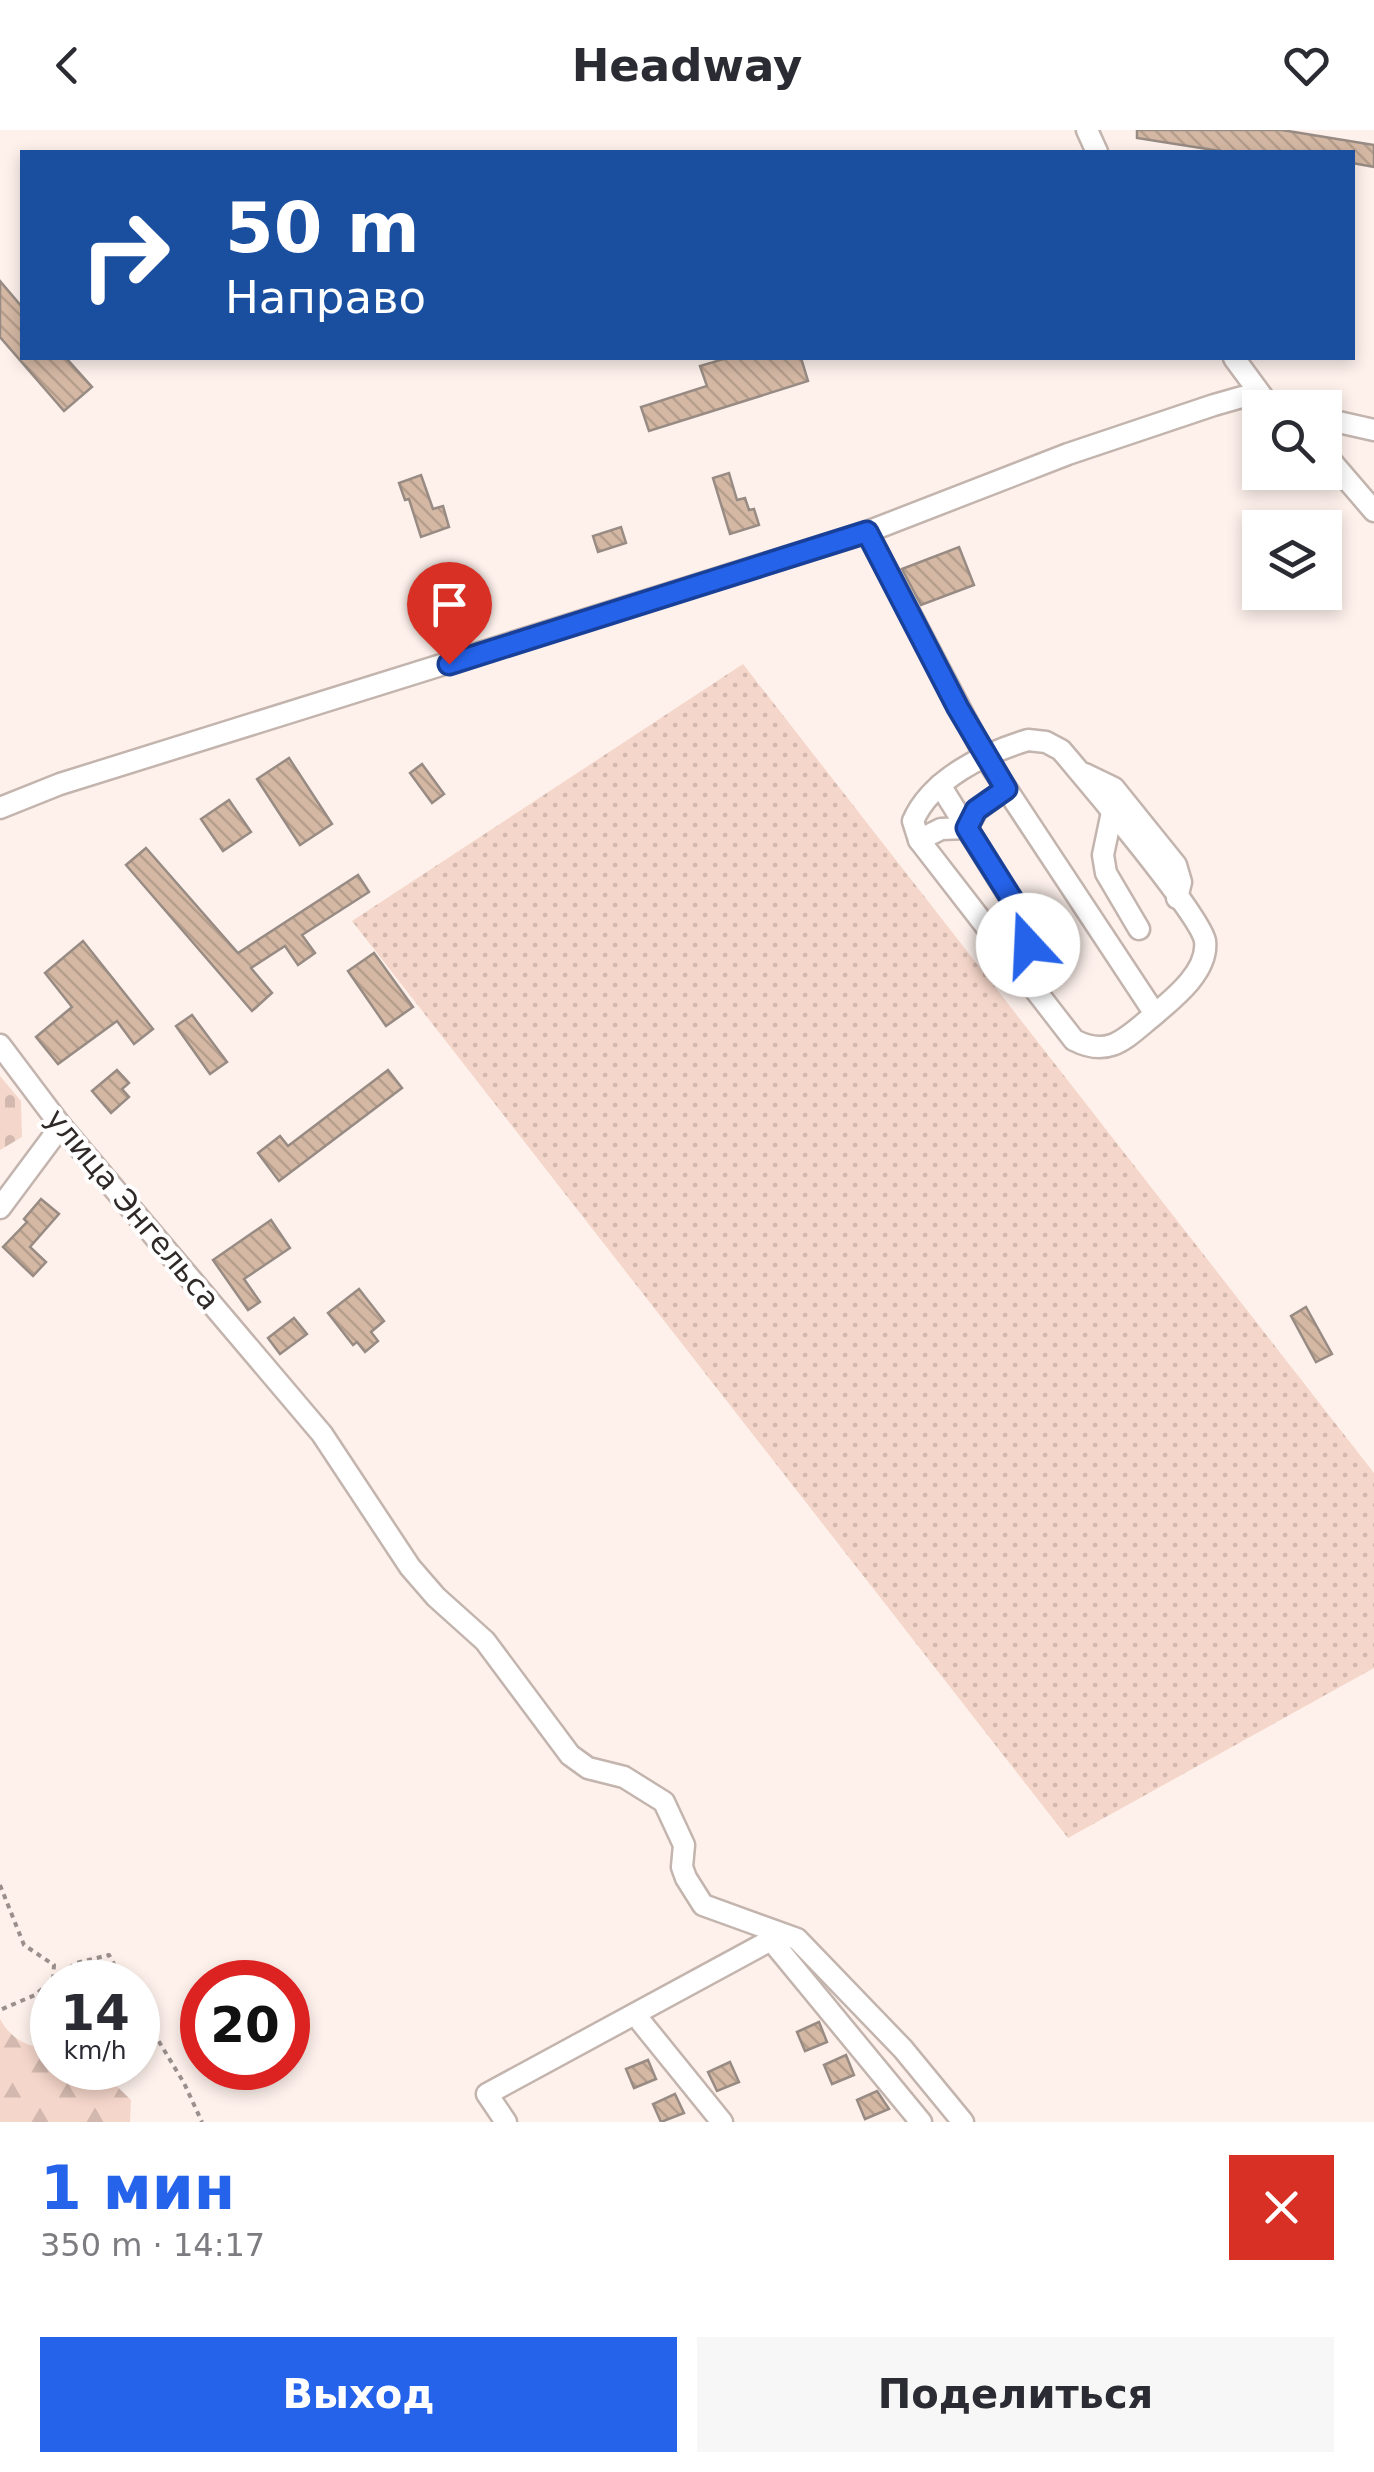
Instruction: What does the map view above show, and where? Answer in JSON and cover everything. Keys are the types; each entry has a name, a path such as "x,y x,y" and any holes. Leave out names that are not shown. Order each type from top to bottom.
{"street":[{"path":"1236,360 1260,390"},
{"path":"0,808 60,784 867,532 1068,454 1242,397"},
{"path":"1342,423 1374,430"},
{"path":"1342,474 1374,511"},
{"path":"867,532 986,758 1154,1014"},
{"path":"1028,740 1046,742 1061,750 1079,771 1178,898 1205,942 1202,961 1193,978 1114,1046 1092,1049 1074,1040 919,840 913,821 921,803 940,784 1028,740"},
{"path":"1079,771 1114,788 1176,865 1181,882 1178,898"},
{"path":"940,784 1030,928 1019,969"},
{"path":"967,828 976,810 1006,789"},
{"path":"1112,812 1103,855 1106,873 1139,928"},
{"path":"919,840 942,829 967,828"},
{"name":"улица Энгельса","path":"0,1045 62,1126 322,1434 410,1567 436,1597 486,1640 570,1755 588,1768 624,1777 664,1802 684,1844 682,1867 686,1878 702,1905 797,1939 904,2049 964,2122"},
{"path":"0,1208 62,1126"},
{"path":"506,2122 486,2094 771,1940 922,2122"},
{"path":"641,2022 722,2122"}],"path":[{"path":"0,1885 24,1945 46,1960"},
{"path":"88,1960 109,1955 112,1960"},
{"path":"0,2010 30,1997"},
{"path":"160,2043 202,2122"}],"green space":[{"path":"743,664 1374,1473 1374,1668 1068,1838 352,921"},
{"path":"0,1076 21,1101 22,1137 0,1150"},
{"path":"0,2019 10,2032 30,2044 30,2090 121,2090 131,2100 130,2122 0,2122"}],"building":[{"path":"1137,130 1282,130 1374,145 1374,167 1355,164 1355,150 1213,150 1137,138"},
{"path":"0,281 20,305 20,360 68,360 92,387 64,411 0,337"},
{"path":"720,360 802,360 808,381 649,431 641,407 707,386 700,366"},
{"path":"729,473 737,500 745,498 759,525 730,534 713,478"},
{"path":"421,475 433,509 443,506 449,527 421,537 409,499 405,500 399,483"},
{"path":"621,527 626,543 598,552 593,536"},
{"path":"959,547 974,585 921,605 902,569"},
{"path":"468,588 475,606 448,616 441,597"},
{"path":"289,758 332,824 300,845 257,779"},
{"path":"422,764 444,794 432,803 410,773"},
{"path":"229,800 251,832 223,851 201,819"},
{"path":"146,848 238,953 358,875 369,892 302,935 315,953 298,965 285,946 251,968 272,993 252,1011 126,865"},
{"path":"83,941 153,1029 134,1044 117,1021 58,1064 36,1037 72,1007 45,973"},
{"path":"374,953 413,1007 386,1026 348,971"},
{"path":"192,1015 227,1062 210,1074 176,1026"},
{"path":"117,1070 129,1083 122,1089 129,1097 111,1113 92,1091"},
{"path":"388,1070 402,1088 279,1181 258,1153 280,1136 288,1146"},
{"path":"41,1199 59,1214 30,1247 46,1262 33,1276 3,1247 27,1222 24,1219"},
{"path":"271,1220 290,1248 244,1279 260,1302 248,1310 213,1260"},
{"path":"359,1289 384,1321 371,1332 378,1341 365,1352 357,1342 353,1345 328,1313"},
{"path":"1306,1307 1332,1354 1316,1362 1291,1316"},
{"path":"294,1318 307,1334 280,1354 268,1338"},
{"path":"819,2022 827,2042 805,2051 797,2032"},
{"path":"846,2055 854,2075 832,2084 824,2065"},
{"path":"648,2060 656,2079 634,2088 626,2069"},
{"path":"730,2062 739,2082 717,2091 708,2072"},
{"path":"877,2091 889,2109 865,2119 857,2100"},
{"path":"675,2094 684,2113 661,2122 653,2104"}],"route":[{"path":"449,664 867,532 958,708 1006,789 976,810 967,828 1030,928 1028,945"}]}
